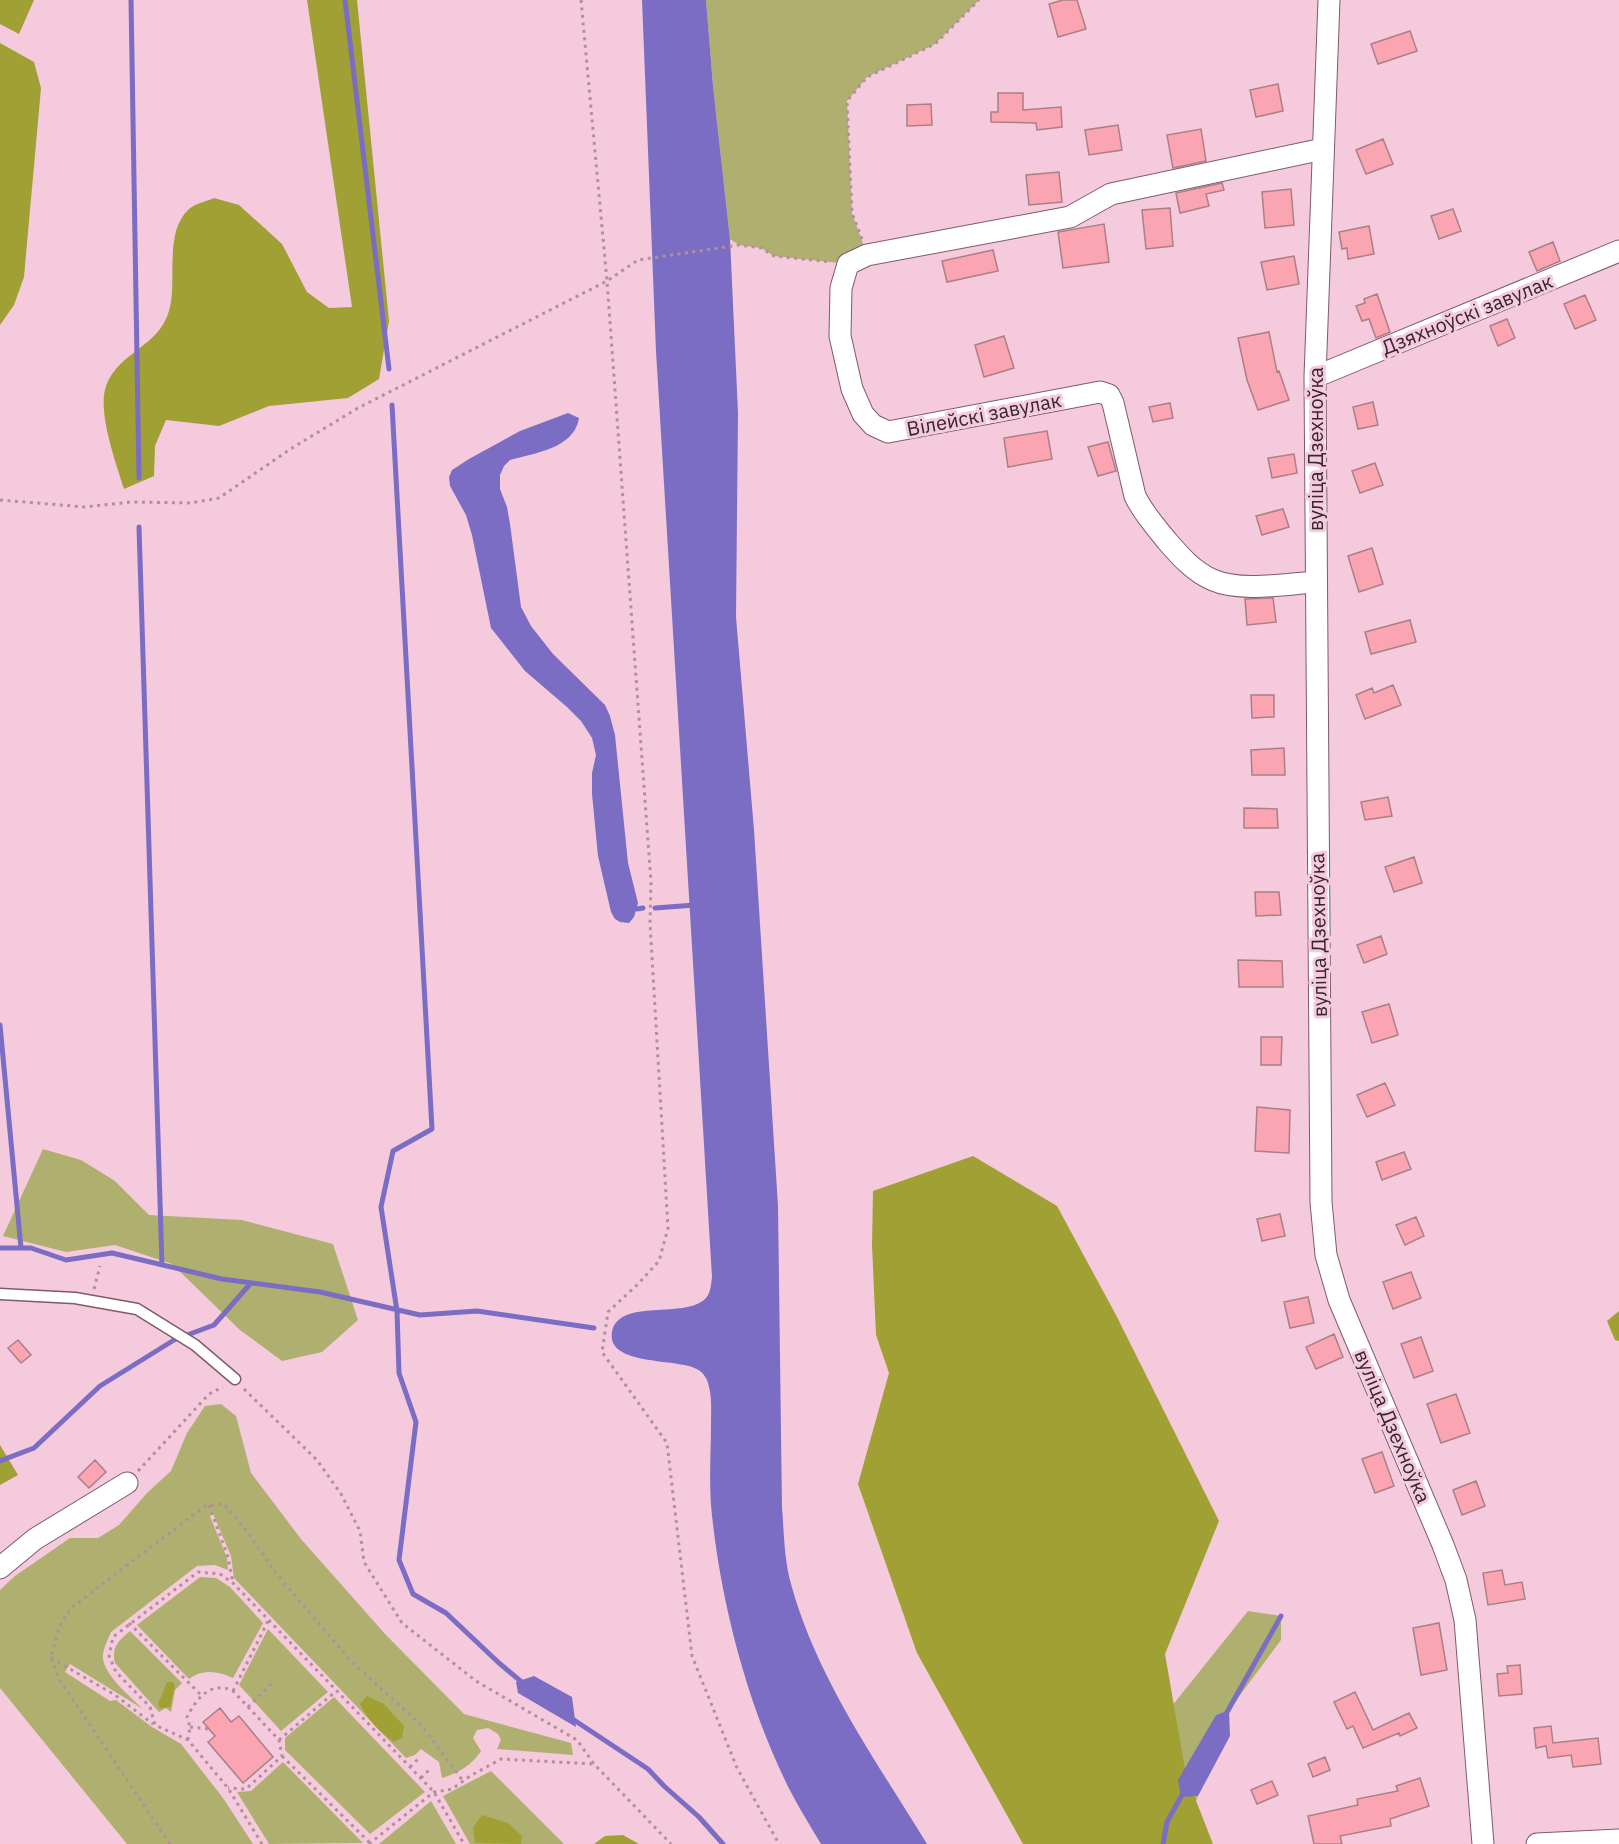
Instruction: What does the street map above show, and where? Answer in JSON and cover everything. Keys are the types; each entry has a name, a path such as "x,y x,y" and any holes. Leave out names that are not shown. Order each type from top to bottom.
{"street":[{"name":"вуліца Дзехноўка","path":"1329,0 1315,376 1321,1202 1326,1255 1339,1300 1443,1545 1465,1620 1483,1844"},
{"path":"848,264 867,255 1070,217 1111,194 1323,148"},
{"name":"Дзяхноўскі завулак","path":"1315,376 1619,251"},
{"name":"Вілейскі завулак","path":"848,264 841,288 840,336 852,389 863,414 873,425 888,432 1100,392 1109,395 1113,403 1135,496 1142,510 1181,557 1199,573 1230,585 1315,582"},
{"path":"0,1568 35,1539 127,1483"},
{"path":"1537,1844 1619,1840"}],"lane":[{"path":"0,1294 92,1300 137,1309 195,1345 235,1380"}],"path":[{"path":"581,0 607,281 651,882 650,923 668,1228 659,1261 608,1312 602,1352 667,1443 692,1656 737,1768 779,1844"},
{"path":"867,255 852,213 847,101 867,77 935,44 979,0"},
{"path":"0,500 84,507 130,502 190,503 219,498 292,448 358,408 607,281 638,260 739,245 761,248 774,256 848,264"},
{"path":"92,1300 100,1266"},
{"path":"127,1483 209,1394 235,1380 317,1460 341,1494 360,1531 364,1562 402,1623 476,1681 577,1740 594,1764 671,1844"},
{"path":"170,1844 59,1679 51,1658 59,1626 71,1608 209,1505 224,1504 246,1530 275,1572 344,1652 421,1725 463,1781"},
{"path":"209,1505 228,1557 233,1583"},
{"path":"155,1725 150,1707 116,1672 109,1656 113,1637 198,1572 220,1574 233,1583 434,1792 464,1844"},
{"path":"233,1691 268,1621"},
{"path":"129,1623 202,1696"},
{"path":"51,1658 115,1695 155,1725 188,1740 228,1788 262,1844"},
{"path":"248,1707 273,1682"},
{"path":"188,1740 190,1727 187,1717 195,1701 210,1690 225,1687 233,1691 279,1740 282,1756 369,1843 434,1792 452,1789 501,1759 594,1764"},
{"path":"279,1740 335,1691"},
{"path":"190,1727 209,1729"},
{"path":"228,1788 246,1788 282,1756"},
{"path":"409,1767 419,1758"},
{"path":"421,1778 431,1768"}],"green space":[{"path":"706,0 979,0 935,44 867,77 847,101 852,213 867,255 848,264 774,256 761,248 739,245 730,239"},
{"path":"43,1149 81,1160 115,1181 149,1215 242,1220 333,1244 358,1320 322,1352 282,1361 240,1330 172,1264 115,1245 66,1252 3,1236"},
{"path":"221,1404 236,1416 251,1473 301,1539 385,1634 464,1714 571,1743 573,1755 497,1749 501,1740 498,1734 488,1728 477,1730 473,1738 481,1751 477,1756 464,1768 448,1776 442,1778 439,1762 421,1749 415,1755 406,1758 234,1578 231,1556 213,1514 210,1516 227,1558 228,1570 215,1565 197,1566 111,1632 105,1646 103,1655 107,1669 118,1684 143,1709 70,1664 65,1672 110,1701 116,1700 152,1727 181,1744 223,1798 253,1844 127,1844 0,1688 0,1590 15,1576 70,1538 98,1538 119,1525 147,1493 171,1471 187,1433 205,1406"},
{"path":"200,1577 216,1578 230,1587 263,1623 233,1678 210,1672 189,1679 137,1625"},
{"path":"1248,1611 1281,1616 1281,1640 1229,1710 1216,1715 1181,1797 1198,1796 1183,1833 1151,1732"},
{"path":"268,1629 328,1692 281,1731 239,1685"},
{"path":"130,1631 182,1683 175,1690 171,1712 166,1708 159,1712 115,1663 116,1645"},
{"path":"334,1697 425,1792 370,1834 285,1750 285,1738"},
{"path":"283,1762 363,1843 269,1844 237,1792 251,1791"},
{"path":"491,1771 564,1844 470,1844 443,1796"},
{"path":"431,1801 456,1844 379,1844"}],"shaded area":[{"path":"0,0 34,0 19,34 0,24"},
{"path":"307,0 357,0 389,321 379,379 348,398 269,406 219,426 166,420 155,446 154,476 124,489 112,452 106,423 104,397 106,386 120,365 148,342 164,323 171,299 176,231 181,219 189,209 214,198 239,205 282,244 307,292 329,308 352,307"},
{"path":"642,0 706,0 730,239 738,413 736,617 754,830 778,1206 782,1507 787,1565 802,1619 832,1686 927,1844 821,1844 792,1794 769,1745 746,1679 727,1609 711,1505 711,1405 707,1380 700,1371 691,1367 633,1356 621,1351 613,1343 612,1332 617,1321 627,1315 640,1312 684,1308 697,1304 708,1296 712,1277 656,351"},
{"path":"0,43 34,62 41,88 24,277 14,305 0,325"},
{"path":"568,413 579,418 576,428 569,437 552,448 510,460 500,475 500,489 507,507 521,607 531,626 553,654 605,705 610,716 615,735 628,863 638,903 634,917 629,923 615,919 611,912 598,856 592,794 592,773 596,755 592,738 581,721 567,707 525,671 491,628 472,535 466,515 450,486 449,477 452,470 469,459 520,431"},
{"path":"973,1156 1057,1206 1116,1315 1219,1521 1165,1654 1186,1775 1213,1844 1023,1844 917,1653 858,1484 889,1373 876,1335 872,1245 873,1191"},
{"path":"1619,1311 1619,1341 1615,1340 1607,1321"},
{"path":"0,1445 18,1475 0,1485"},
{"path":"534,1676 572,1697 576,1727 518,1693 516,1682"},
{"path":"167,1682 173,1682 175,1686 170,1707 160,1708 158,1704"},
{"path":"367,1696 384,1704 404,1726 402,1738 394,1742 370,1720 360,1704"},
{"path":"1229,1710 1230,1736 1198,1796 1181,1797 1178,1780 1216,1715"},
{"path":"482,1815 508,1823 522,1836 521,1844 475,1843 473,1827"},
{"path":"623,1835 639,1844 594,1844 605,1836"}],"building":[{"path":"1063,0 1077,0 1086,29 1058,37 1049,4"},
{"path":"1410,31 1417,51 1378,64 1371,44"},
{"path":"1278,84 1283,111 1256,117 1250,90"},
{"path":"998,93 1023,93 1023,110 1061,107 1062,127 1037,130 1036,123 991,122 991,112 998,112"},
{"path":"931,104 932,125 907,126 907,105"},
{"path":"1118,125 1122,150 1089,155 1085,130"},
{"path":"1201,129 1206,161 1173,168 1167,135"},
{"path":"1383,139 1393,164 1366,174 1356,150"},
{"path":"1059,172 1062,202 1029,205 1026,175"},
{"path":"1222,183 1224,190 1206,194 1209,206 1180,213 1176,193"},
{"path":"1291,189 1294,225 1265,228 1262,192"},
{"path":"1170,208 1173,246 1146,249 1142,210"},
{"path":"1453,209 1461,231 1439,239 1431,216"},
{"path":"1104,224 1109,262 1063,268 1058,232"},
{"path":"1369,226 1374,254 1348,259 1347,248 1342,249 1339,232"},
{"path":"1553,242 1560,261 1537,271 1529,252"},
{"path":"993,250 998,271 947,282 942,261"},
{"path":"1294,256 1299,284 1267,290 1261,262"},
{"path":"1377,294 1390,332 1376,338 1369,319 1362,321 1356,306 1365,303 1364,299"},
{"path":"1585,295 1596,320 1575,329 1564,304"},
{"path":"1507,319 1515,338 1498,346 1490,326"},
{"path":"1269,332 1277,372 1279,371 1289,400 1258,410 1247,380 1238,338"},
{"path":"1004,336 1014,368 984,377 975,345"},
{"path":"1373,402 1378,425 1358,429 1353,407"},
{"path":"1170,403 1173,418 1153,422 1149,407"},
{"path":"1047,431 1052,459 1008,467 1004,438"},
{"path":"1108,442 1116,471 1098,476 1088,447"},
{"path":"1294,454 1297,473 1272,478 1268,458"},
{"path":"1375,463 1383,485 1360,493 1352,471"},
{"path":"1283,509 1289,527 1262,535 1256,516"},
{"path":"1372,548 1383,584 1359,592 1348,556"},
{"path":"1273,598 1276,622 1247,625 1245,599"},
{"path":"1410,620 1416,642 1371,654 1365,632"},
{"path":"1393,685 1401,705 1365,719 1356,695 1372,688 1374,693"},
{"path":"1251,695 1274,695 1274,717 1252,718"},
{"path":"1284,748 1285,775 1252,775 1251,750"},
{"path":"1388,797 1392,816 1365,820 1361,802"},
{"path":"1244,808 1277,809 1278,828 1244,828"},
{"path":"1414,857 1422,883 1394,892 1385,867"},
{"path":"1255,892 1279,892 1281,915 1256,916"},
{"path":"1381,936 1387,954 1364,963 1357,945"},
{"path":"1238,960 1282,961 1283,987 1239,987"},
{"path":"1389,1004 1398,1035 1372,1043 1362,1012"},
{"path":"1261,1037 1282,1037 1281,1065 1261,1065"},
{"path":"1385,1083 1395,1105 1367,1117 1357,1095"},
{"path":"1257,1107 1290,1110 1289,1153 1255,1151"},
{"path":"1404,1152 1411,1169 1382,1180 1376,1162"},
{"path":"1280,1214 1285,1236 1262,1241 1257,1219"},
{"path":"1416,1217 1424,1236 1405,1245 1396,1225"},
{"path":"1411,1272 1421,1298 1393,1309 1383,1282"},
{"path":"1308,1297 1314,1323 1290,1328 1284,1302"},
{"path":"1334,1334 1343,1357 1316,1369 1306,1347"},
{"path":"1421,1337 1433,1371 1414,1378 1401,1344"},
{"path":"18,1340 31,1355 21,1363 8,1348"},
{"path":"1456,1394 1470,1433 1441,1443 1427,1404"},
{"path":"1382,1452 1394,1486 1375,1493 1362,1459"},
{"path":"95,1460 106,1472 89,1488 78,1477"},
{"path":"1476,1481 1485,1506 1462,1515 1453,1490"},
{"path":"1502,1570 1505,1585 1522,1582 1525,1599 1488,1605 1483,1573"},
{"path":"1439,1623 1447,1670 1421,1675 1413,1628"},
{"path":"1520,1665 1522,1694 1499,1696 1497,1674 1508,1673 1507,1666"},
{"path":"1355,1692 1373,1730 1409,1713 1417,1728 1363,1748 1353,1726 1347,1729 1334,1702"},
{"path":"220,1708 231,1722 239,1716 273,1757 243,1783 208,1742 215,1736 203,1722"},
{"path":"1551,1726 1553,1743 1598,1738 1601,1764 1573,1767 1571,1755 1548,1758 1546,1746 1536,1748 1534,1728"},
{"path":"1325,1757 1330,1770 1313,1777 1308,1764"},
{"path":"1420,1778 1429,1806 1390,1819 1391,1826 1340,1836 1342,1844 1314,1844 1308,1816 1358,1805 1357,1799 1398,1791 1396,1786"},
{"path":"1272,1781 1278,1795 1257,1804 1251,1790"}],"waterway":[{"path":"131,0 139,478"},
{"path":"345,0 389,369"},
{"path":"392,405 432,1129 393,1151 381,1207 397,1311 399,1373 416,1422 399,1560 413,1594 446,1613 524,1684"},
{"path":"139,527 162,1265"},
{"path":"655,908 695,905"},
{"path":"637,909 643,908"},
{"path":"0,1025 21,1248"},
{"path":"0,1248 31,1248 66,1260 112,1253 222,1279 320,1292 420,1315 477,1311 594,1328"},
{"path":"0,1461 34,1448 100,1386 174,1340 214,1325 251,1283"},
{"path":"1226,1714 1281,1616"},
{"path":"571,1718 648,1769 699,1817 723,1844"},
{"path":"1163,1844 1167,1822 1183,1793"}]}
